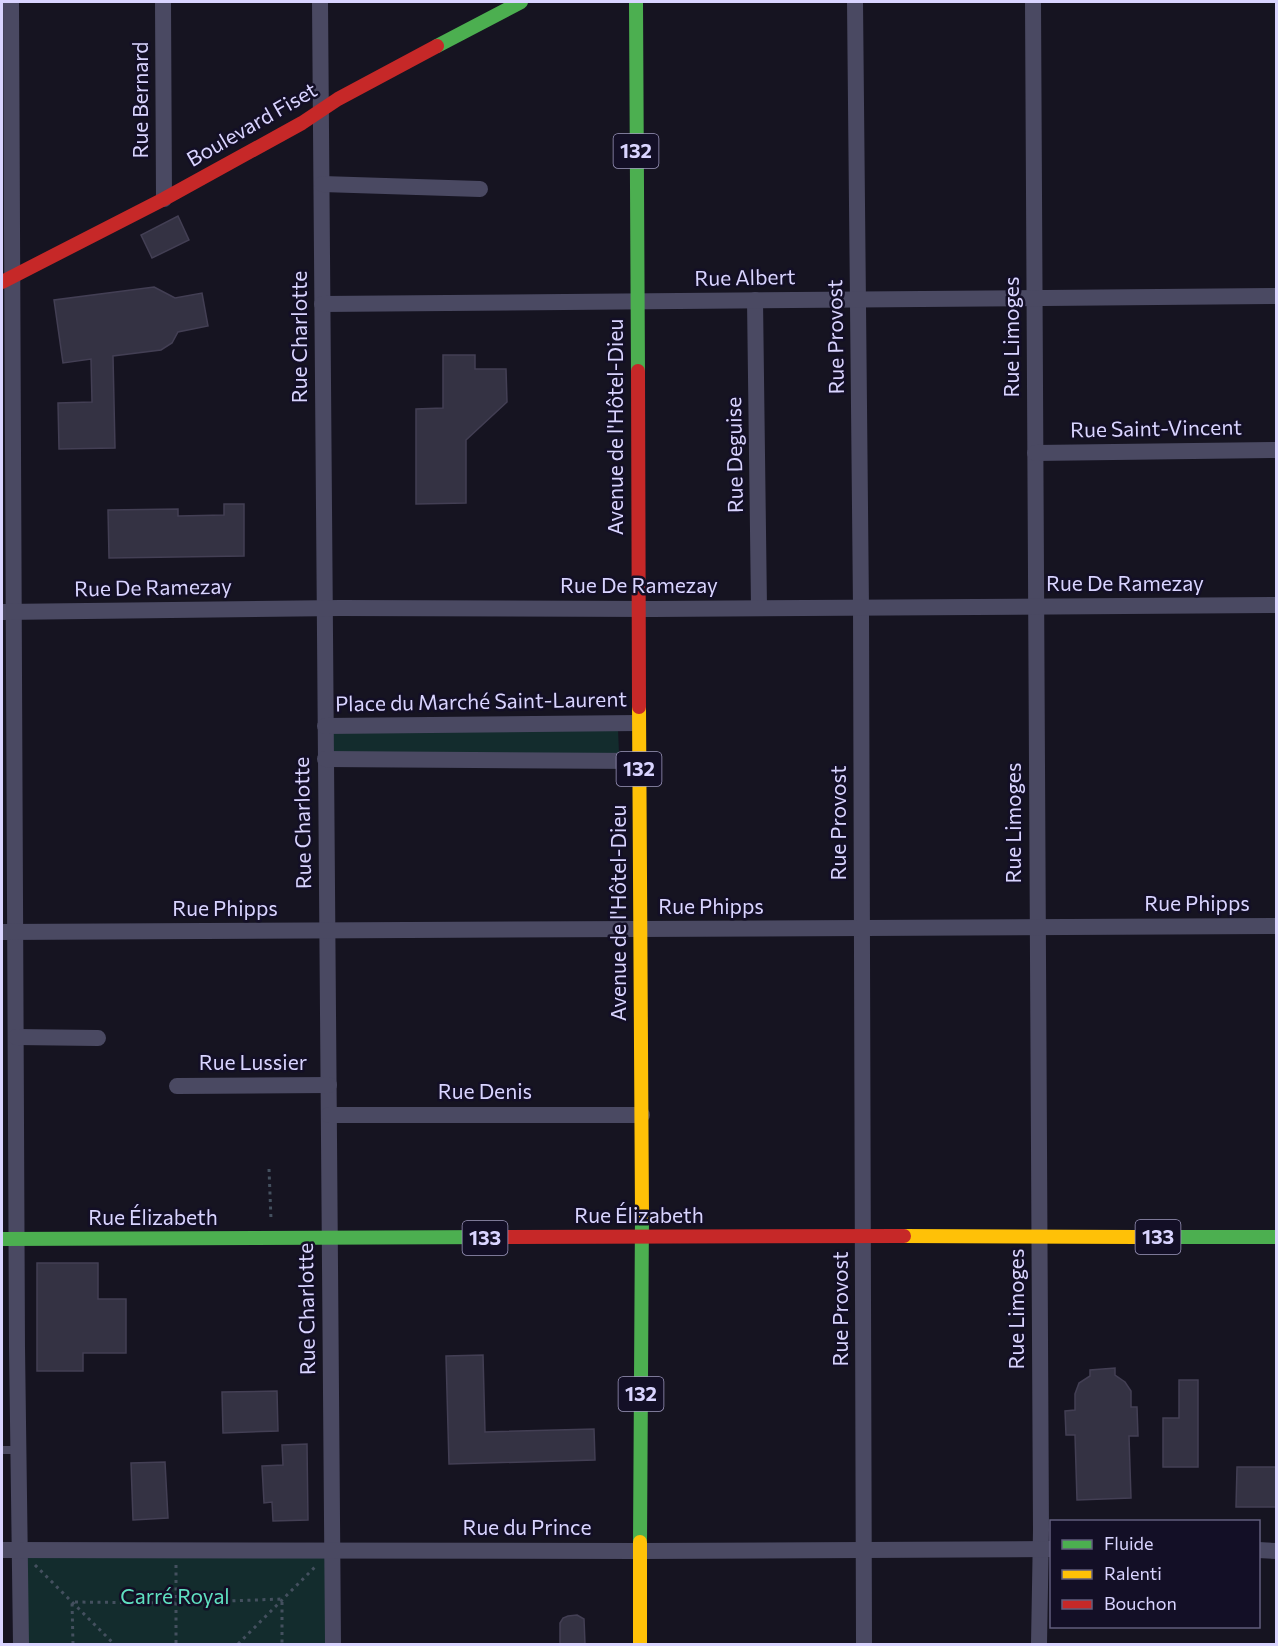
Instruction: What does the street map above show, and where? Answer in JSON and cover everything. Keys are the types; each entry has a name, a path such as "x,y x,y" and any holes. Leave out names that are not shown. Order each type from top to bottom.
{"main road":[{"name":"Avenue de l'Hôtel-Dieu","path":"636,2 638,723 642,1115 640,1644"},
{"name":"Boulevard Fiset","path":"7,279 164,199 302,123 338,99 512,4"},
{"name":"Rue Élizabeth","path":"9,1239 1276,1237"}],"street":[{"name":"Rue Bernard","path":"163,2 164,199"},
{"name":"Rue Charlotte","path":"320,2 333,1644"},
{"name":"Rue Provost","path":"855,2 861,608 864,1644"},
{"name":"Rue Limoges","path":"1033,2 1039,1237 1046,1548 1040,1644"},
{"path":"8,7 8,932 16,1037 9,1239 10,1450 20,1550 21,1644"},
{"path":"322,184 480,189"},
{"name":"Rue Albert","path":"322,304 1276,297"},
{"name":"Rue Deguise","path":"755,300 759,608"},
{"name":"Rue Saint-Vincent","path":"1035,453 1276,450"},
{"name":"Rue De Ramezay","path":"7,612 324,608 1276,605"},
{"name":"Place du Marché Saint-Laurent","path":"325,726 638,723"},
{"path":"325,759 639,761"},
{"name":"Rue Phipps","path":"8,932 1276,926"},
{"path":"16,1037 98,1038"},
{"name":"Rue Lussier","path":"177,1086 329,1085"},
{"name":"Rue Denis","path":"329,1115 642,1115"},
{"name":"Rue du Prince","path":"2,1550 641,1551 1046,1548"},
{"path":"1260,1550 1276,1551"}],"path":[{"path":"269,1169 271,1239"},
{"path":"20,1550 114,1644"},
{"path":"238,1644 332,1550"},
{"path":"176,1551 176,1644"},
{"path":"72,1602 175,1603 282,1599"},
{"path":"282,1599 282,1644"},
{"path":"72,1602 73,1644"}],"green space":[{"path":"618,729 619,753 321,765 321,730"},
{"name":"Carré Royal","path":"327,1550 326,1644 23,1644 22,1551"}],"building":[{"path":"178,216 189,240 152,258 141,235"},
{"path":"154,287 175,298 202,293 208,326 178,332 172,343 161,350 113,356 115,448 59,449 58,403 92,402 91,359 63,363 54,300"},
{"path":"443,355 475,355 475,369 506,369 507,402 466,440 466,503 416,504 416,409 443,408"},
{"path":"224,504 244,504 244,556 109,558 108,510 178,509 178,516 224,515"},
{"path":"37,1263 98,1263 98,1299 126,1299 126,1353 83,1353 83,1371 37,1371"},
{"path":"483,1355 485,1432 594,1429 595,1460 449,1464 446,1356"},
{"path":"1115,1368 1115,1375 1125,1382 1131,1391 1131,1407 1137,1407 1138,1436 1129,1436 1131,1498 1077,1500 1075,1435 1066,1435 1065,1411 1075,1410 1075,1394 1079,1383 1090,1376 1090,1370"},
{"path":"1179,1380 1198,1380 1198,1467 1163,1467 1163,1418 1179,1418"},
{"path":"277,1391 278,1431 223,1433 222,1392"},
{"path":"307,1444 308,1520 273,1521 272,1502 264,1503 262,1466 283,1465 282,1445"},
{"path":"165,1462 168,1518 133,1520 131,1463"},
{"path":"1237,1467 1276,1467 1276,1507 1236,1507"},
{"path":"577,1615 584,1619 585,1644 560,1644 560,1623 563,1618"}],"traffic: fast":[{"path":"437,46 521,2"},
{"path":"636,2 638,371"},
{"path":"640,1542 642,1215"},
{"path":"2,1239 500,1237"},
{"path":"1137,1237 1276,1237"}],"traffic: slow":[{"path":"639,707 642,1215"},
{"path":"904,1236 1137,1237"},
{"path":"640,1542 640,1644"}],"traffic: jam":[{"path":"2,282 164,199 302,123 338,99 437,46"},
{"path":"638,371 639,707"},
{"path":"500,1237 904,1236"}]}
